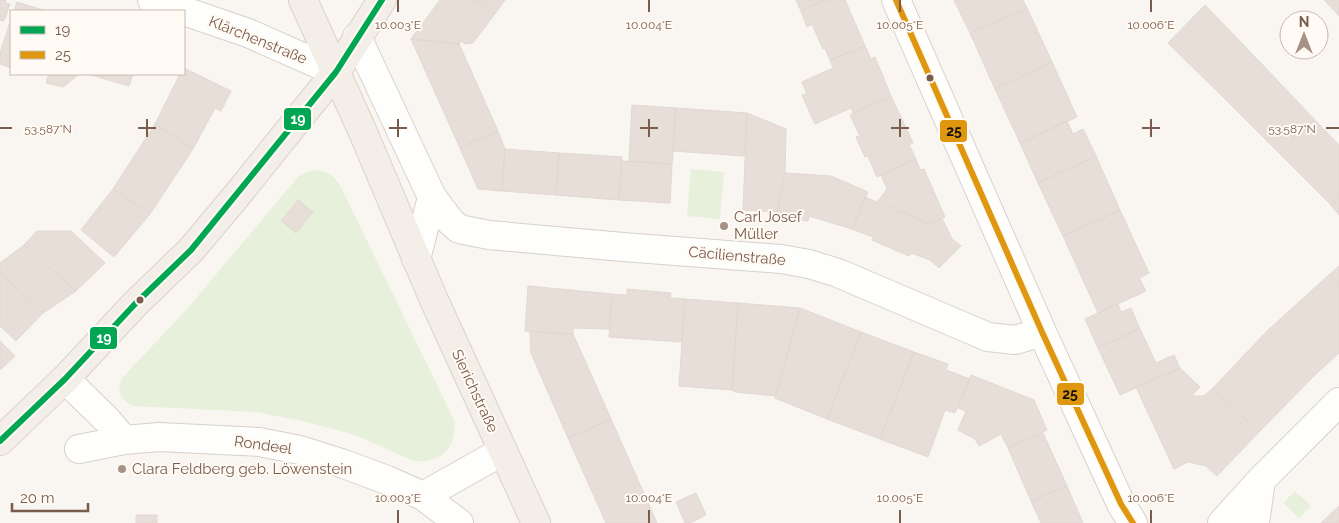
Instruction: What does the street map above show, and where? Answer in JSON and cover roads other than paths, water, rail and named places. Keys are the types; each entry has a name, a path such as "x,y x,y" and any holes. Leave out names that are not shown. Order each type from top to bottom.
{"main road":[{"name":"Sierichstraße","path":"303,0 416,259 536,523"},
{"path":"0,441 65,379 135,304 191,250 336,72 382,0"}],"street":[{"name":"Klärchenstraße","path":"152,0 181,10"},
{"path":"896,0 1042,332 1121,504 1133,523"},
{"name":"Klärchenstraße","path":"185,11 248,33 336,72"},
{"path":"357,37 432,196 416,259"},
{"name":"Cäcilienstraße","path":"432,196 450,221 459,229 472,232 623,247 781,258 838,273 988,337 1016,340 1042,332"},
{"path":"65,379 107,420 124,440"},
{"path":"1222,523 1261,480 1339,402"},
{"name":"Rondeel","path":"79,449 124,440 159,437 225,440 267,444 300,450 341,463 423,496 459,523"},
{"path":"423,496 503,451"},
{"path":"1255,523 1261,480"}],"place":[{"name":"Carl Josef Müller","path":"724,226"},
{"name":"Clara Feldberg geb. Löwenstein","path":"122,469"}]}
